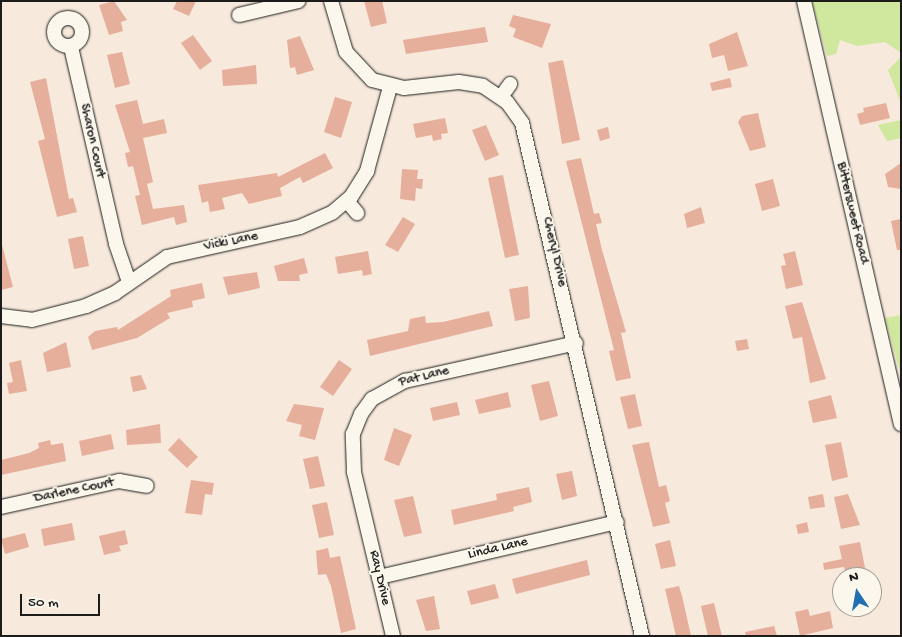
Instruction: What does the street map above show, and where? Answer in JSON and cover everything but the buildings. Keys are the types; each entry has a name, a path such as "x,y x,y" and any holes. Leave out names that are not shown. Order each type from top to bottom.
{"street":[{"path":"239,15 298,1"},
{"path":"330,1 340,38 352,61 364,74 390,87"},
{"name":"Bittersweet Road","path":"804,1 899,404 901,424"},
{"path":"61,19 73,19 82,28 80,40 71,47 60,45 54,37 54,27 61,19"},
{"name":"Sharon Court","path":"71,47 116,244 129,282"},
{"name":"Cheryl Drive","path":"390,87 459,82 482,86 501,97 516,112 527,135 642,636"},
{"path":"501,97 510,84"},
{"name":"Vicki Lane","path":"1,316 20,321 53,316 107,298 167,257 300,227 323,218 347,201 367,170 390,87"},
{"path":"347,201 358,213"},
{"name":"Pat Lane","path":"365,520 352,448 356,423 372,399 405,381 576,343"},
{"name":"Darlene Court","path":"1,507 119,481 147,486"},
{"name":"Ray Drive","path":"365,520 393,636"},
{"name":"Linda Lane","path":"379,577 617,522"}],"green space":[{"path":"812,1 901,1 901,53 885,42 857,46 840,40 836,54 827,56"},
{"path":"901,57 901,103 888,70"},
{"path":"901,120 901,138 887,141 878,125"},
{"path":"901,315 901,375 885,318"}]}
